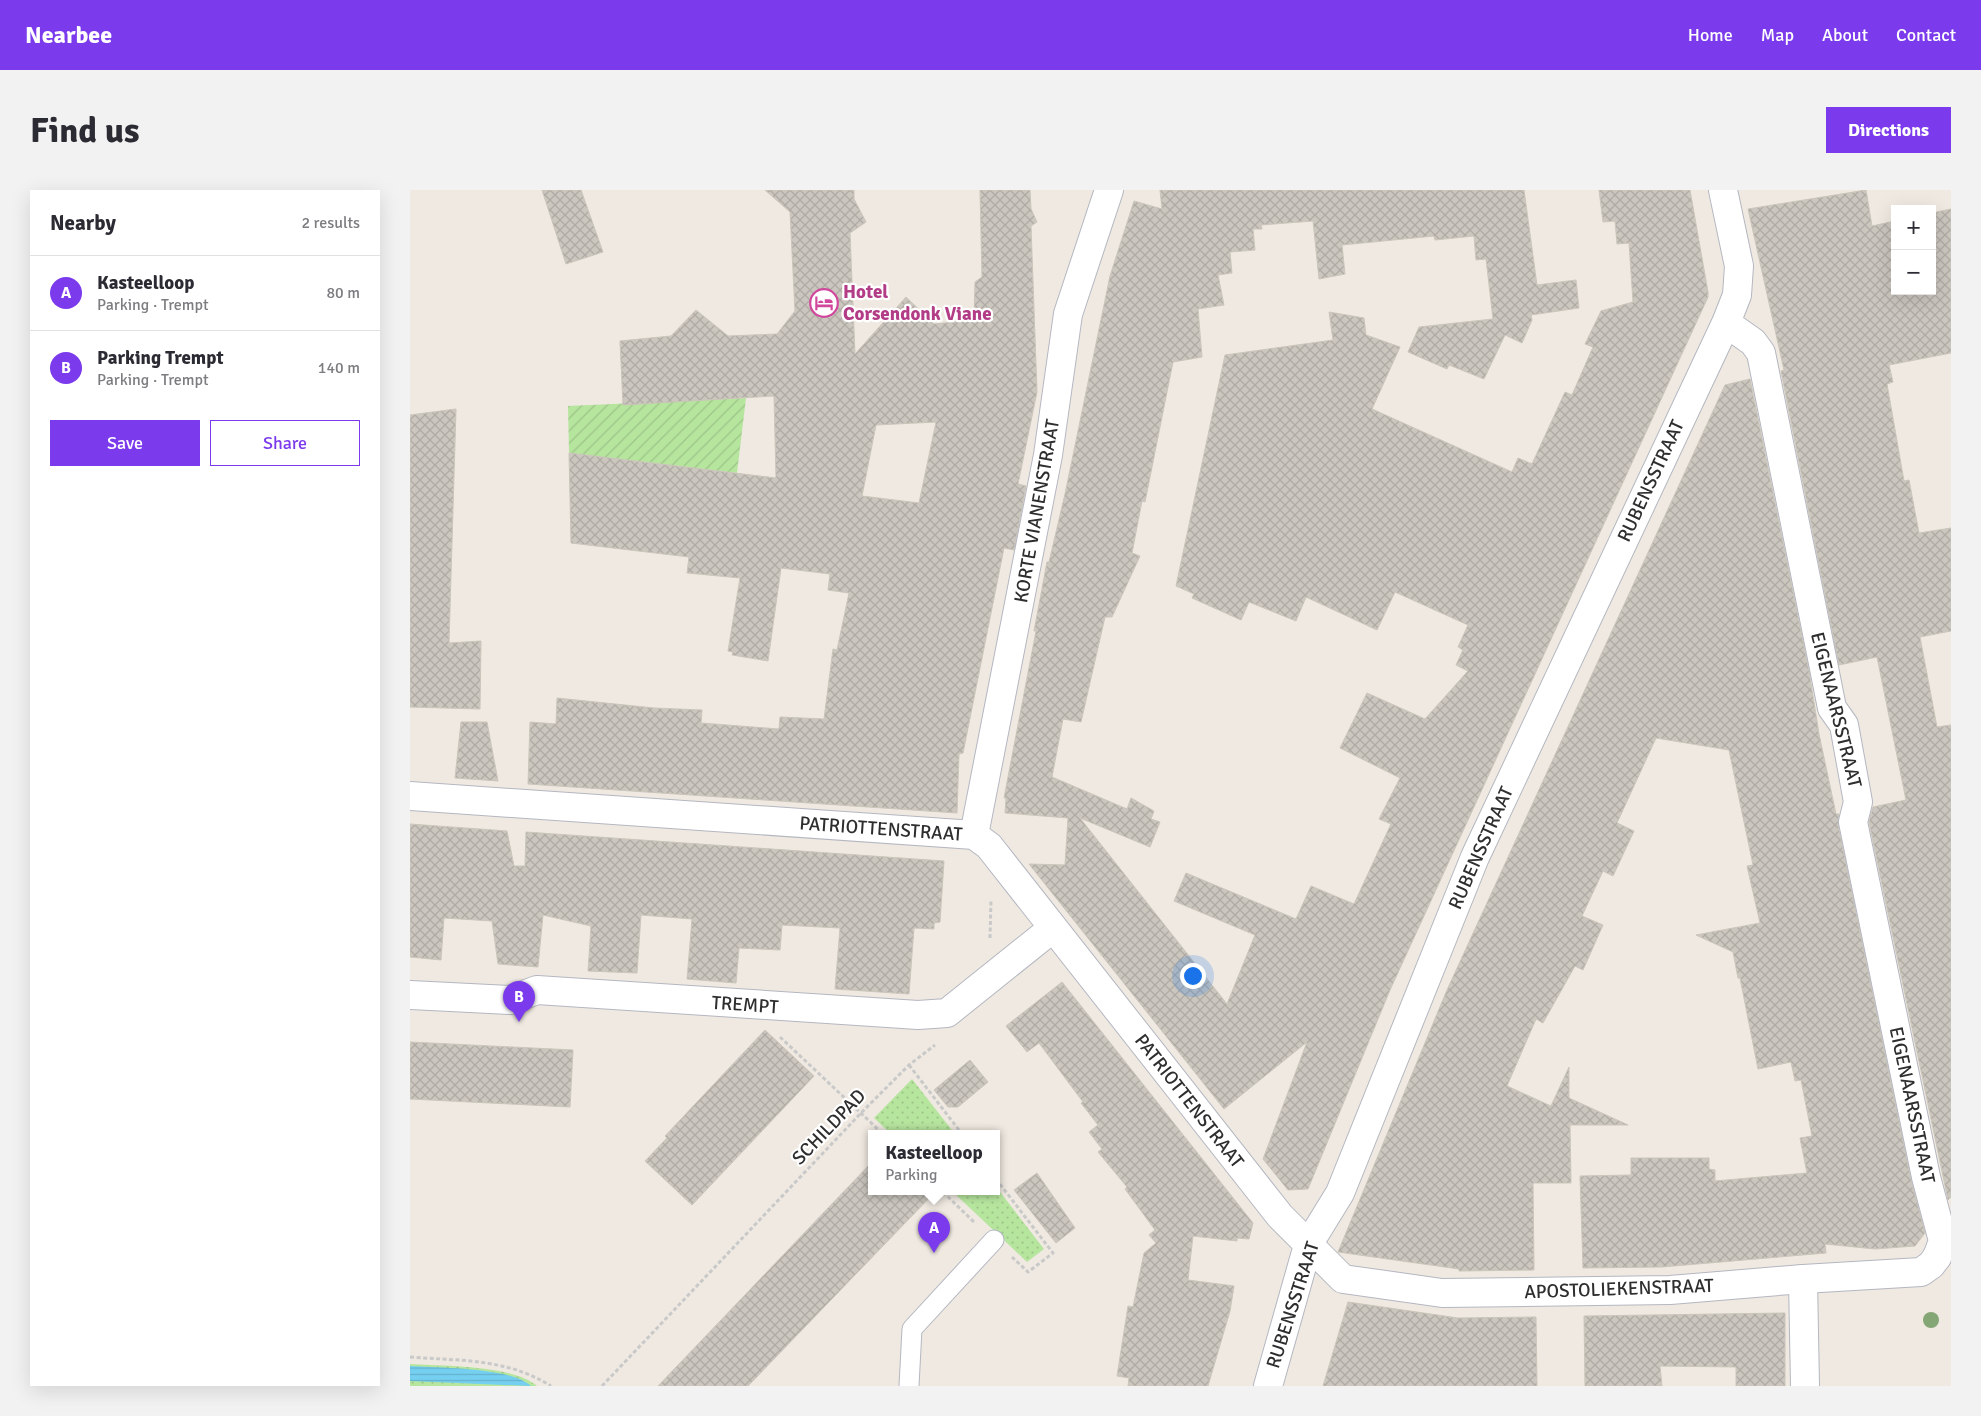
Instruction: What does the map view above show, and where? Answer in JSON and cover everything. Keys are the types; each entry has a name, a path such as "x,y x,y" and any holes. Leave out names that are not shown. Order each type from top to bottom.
{"street":[{"name":"KORTE VIANENSTRAAT","path":"974,835 1048,455 1068,314 1109,190"},
{"name":"RUBENSSTRAAT","path":"1268,1386 1308,1245 1340,1192 1475,857 1726,323 1736,295 1738,266 1737,249 1723,190"},
{"name":"EIGENAARSSTRAAT","path":"1726,323 1753,342 1761,353 1832,708 1844,725 1858,802 1853,822 1926,1176 1943,1241 1937,1258"},
{"name":"PATRIOTTENSTRAAT","path":"410,796 974,835 989,846 1280,1216 1308,1245"},
{"name":"TREMPT","path":"410,995 510,1000 537,990 918,1015 947,1013 1053,928"},
{"name":"APOSTOLIEKENSTRAAT","path":"1308,1245 1342,1279 1442,1293 1670,1290 1921,1272 1931,1266 1937,1258"},
{"path":"1803,1279 1805,1386"}],"lane":[{"path":"909,1386 912,1329 994,1240"}],"path":[{"path":"990,980 991,894 1002,864"},
{"path":"745,1004 879,1130"},
{"name":"SCHILDPAD","path":"602,1386 861,1113 909,1065 938,1043"},
{"path":"909,1065 959,1130"},
{"path":"410,1357 500,1364 518,1369 551,1386"}],"green space":[{"path":"746,398 737,473 569,453 568,406"},
{"path":"912,1079 952,1130 887,1130 874,1118"},
{"path":"1000,1192 1044,1249 1027,1262 956,1195 1000,1195"},
{"path":"410,1364 495,1370 526,1379 537,1386 410,1386"}],"water":[{"path":"410,1366 491,1372 507,1375 531,1386 410,1381"}],"building":[{"path":"542,190 581,190 603,252 566,264"},
{"path":"765,190 854,190 854,199 866,222 850,233 855,354 906,297 934,324 974,320 975,282 982,277 980,190 1030,190 1031,209 1037,222 1031,226 1037,392 1018,484 1026,486 1014,550 1004,548 963,753 959,754 957,813 528,784 530,722 556,724 557,698 654,708 702,710 701,723 779,729 780,717 824,719 833,649 837,650 849,593 828,590 830,574 781,568 768,661 732,655 733,652 728,651 740,578 687,573 689,557 571,543 569,453 776,478 774,396 623,405 620,341 671,336 696,310 728,336 777,334 795,311 790,212","holes":["936,422 919,503 862,496 876,425"]},
{"path":"1160,190 1524,190 1537,285 1576,280 1579,308 1531,315 1532,320 1522,343 1505,335 1484,379 1449,365 1447,369 1408,352 1419,327 1493,319 1486,259 1476,260 1474,236 1435,240 1434,236 1342,245 1345,274 1319,279 1313,221 1261,225 1262,229 1253,229 1255,250 1230,252 1232,273 1218,275 1224,305 1198,309 1202,357 1173,362 1145,502 1142,501 1132,553 1140,556 1112,617 1105,617 1081,722 1063,719 1052,777 1127,809 1131,798 1154,811 1151,819 1160,822 1150,847 1080,818 1227,1004 1255,935 1174,901 1186,873 1296,919 1311,886 1354,904 1391,824 1379,819 1400,778 1340,748 1367,693 1425,719 1468,671 1456,665 1463,650 1458,647 1468,625 1395,592 1377,630 1306,597 1296,621 1249,602 1241,620 1192,598 1194,594 1176,586 1225,355 1333,340 1329,312 1364,318 1366,335 1400,347 1372,409 1512,472 1518,458 1532,464 1565,392 1572,395 1593,347 1585,344 1601,311 1633,302 1629,243 1617,244 1615,221 1603,222 1599,190 1690,190 1708,292 1708,297 1390,990 1308,1189 1288,1190 1263,1159 1307,1042 1224,1109 1029,864 1065,865 1068,818 1005,813 1006,798 1004,798 1036,631 1034,631 1047,562 1049,562 1065,494 1110,276 1134,201 1162,209"},
{"path":"1866,190 1872,226 1891,222 1891,295 1936,295 1936,212 1951,209 1951,353 1889,365 1893,382 1887,384 1904,481 1909,480 1919,533 1951,528 1951,631 1920,637 1937,727 1951,725 1951,1197 1948,1200 1869,822 1873,807 1906,800 1877,657 1839,665 1781,371 1784,370 1748,209"},
{"path":"1750,379 1809,671 1819,734 1836,814 1839,814 1838,825 1911,1180 1925,1233 1915,1246 1875,1249 1825,1244 1826,1253 1662,1267 1583,1268 1580,1176 1631,1175 1631,1158 1709,1158 1709,1169 1715,1170 1715,1181 1807,1173 1800,1138 1812,1136 1801,1080 1795,1081 1791,1062 1758,1069 1733,952 1696,935 1760,923 1747,866 1753,865 1729,750 1656,738 1617,823 1634,831 1613,876 1603,871 1582,916 1603,925 1583,970 1575,966 1543,1023 1536,1019 1507,1086 1551,1106 1569,1067 1569,1098 1628,1125 1570,1125 1571,1183 1533,1183 1534,1270 1459,1271 1459,1269 1338,1252 1447,990 1725,385"},
{"path":"456,409 449,643 481,641 480,709 410,707 410,415"},
{"path":"461,722 487,722 498,781 455,778"},
{"path":"410,824 507,831 514,866 525,866 526,832 944,861 940,922 934,923 934,929 914,928 909,994 835,989 840,928 782,925 780,950 739,948 736,983 687,979 692,919 641,915 637,973 588,971 591,926 543,915 538,967 498,964 492,921 444,918 441,960 410,957"},
{"path":"1062,982 1253,1223 1249,1239 1237,1238 1237,1241 1193,1236 1188,1280 1234,1286 1230,1311 1208,1386 1128,1386 1129,1378 1117,1376 1128,1306 1133,1307 1144,1253 1156,1243 1149,1235 1155,1230 1125,1189 1127,1187 1098,1152 1102,1149 1089,1132 1098,1125 1081,1103 1083,1102 1039,1043 1027,1052 1006,1026"},
{"path":"765,1030 814,1076 692,1205 645,1161 667,1138 665,1136"},
{"path":"410,1042 573,1050 570,1107 410,1099"},
{"path":"970,1060 988,1082 958,1107 948,1107 934,1090"},
{"path":"868,1166 868,1195 932,1195 748,1386 658,1386"},
{"path":"1037,1173 1075,1228 1056,1243 1014,1190"},
{"path":"1348,1302 1458,1318 1536,1317 1537,1386 1323,1386"},
{"path":"1785,1313 1785,1386 1736,1386 1736,1367 1660,1366 1662,1386 1585,1386 1584,1316"}],"place":[{"name":"Hotel Corsendonk Viane","path":"824,303"},
{"name":"Parking Trempt","path":"519,1022"},
{"name":"Kasteelloop","path":"934,1253"}]}
